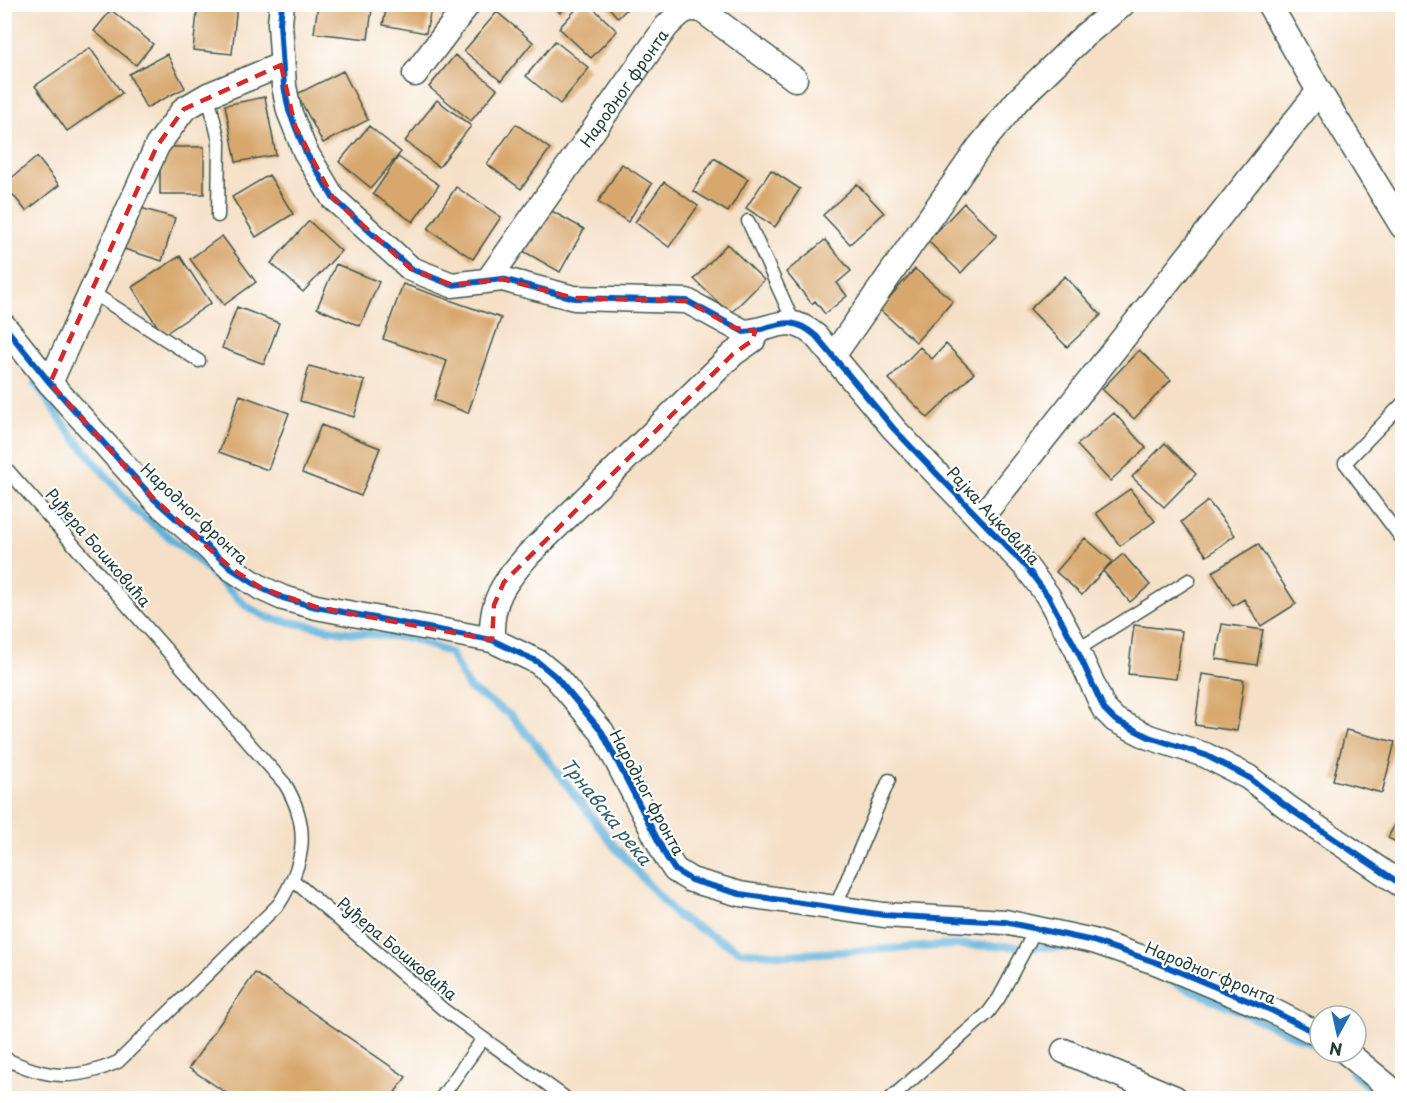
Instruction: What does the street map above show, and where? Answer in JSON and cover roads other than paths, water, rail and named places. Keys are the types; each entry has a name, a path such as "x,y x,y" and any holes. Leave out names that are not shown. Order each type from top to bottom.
{"street":[{"path":"282,4 281,64 289,111 305,151 333,198 411,269 452,285 489,279 522,283 574,298 687,301 744,332 755,331 774,324 794,323"},
{"path":"415,74 468,4"},
{"path":"833,356 987,137 1050,67 1122,4"},
{"path":"1269,4 1319,91 1401,216"},
{"name":"Народног фронта","path":"489,279 666,27 686,9 693,7 703,11 795,79"},
{"path":"50,384 157,146 184,109 208,95 281,64"},
{"name":"Рајка Ацковића","path":"980,519 1319,91"},
{"name":"Рајка Ацковића","path":"794,323 811,331 864,397 1027,568 1048,596 1077,650 1104,709 1115,720 1149,737 1205,755 1248,777 1290,809 1402,885"},
{"name":"Народног фронта","path":"4,326 50,384 154,499 232,569 261,588 283,598 316,607 492,640 538,662 579,703 602,732 675,870 708,886 740,894 1093,941 1158,963 1273,1011 1308,1029"},
{"path":"492,640 494,605 504,582 529,554 725,362 753,340 755,331"},
{"path":"1064,1051 1175,1098"},
{"path":"1361,1064 1402,1098"}],"lane":[{"path":"208,95 219,141 218,216"},
{"path":"748,220 794,323"},
{"path":"90,291 199,361"},
{"path":"1402,404 1345,463 1402,539"},
{"name":"Руђера Бошковића","path":"4,466 285,784 295,801 303,831 294,881 482,1040 566,1098"},
{"path":"1077,650 1189,580"},
{"path":"835,908 889,780"},
{"path":"4,1058 47,1075 71,1076 89,1073 118,1062 252,933 279,904 294,881"},
{"path":"891,1098 988,1013 999,998 1035,933"},
{"path":"441,1098 482,1040"}],"waterway":[{"name":"Трнавска река","path":"36,384 69,431 134,509 200,562 246,606 268,618 345,632 410,638 450,653 469,688 510,715 536,744 614,846 677,916 740,951 785,955 956,945 1076,948"},
{"name":"Трнавска река","path":"1167,979 1308,1042"},
{"name":"Трнавска река","path":"1352,1071 1379,1098"}]}
